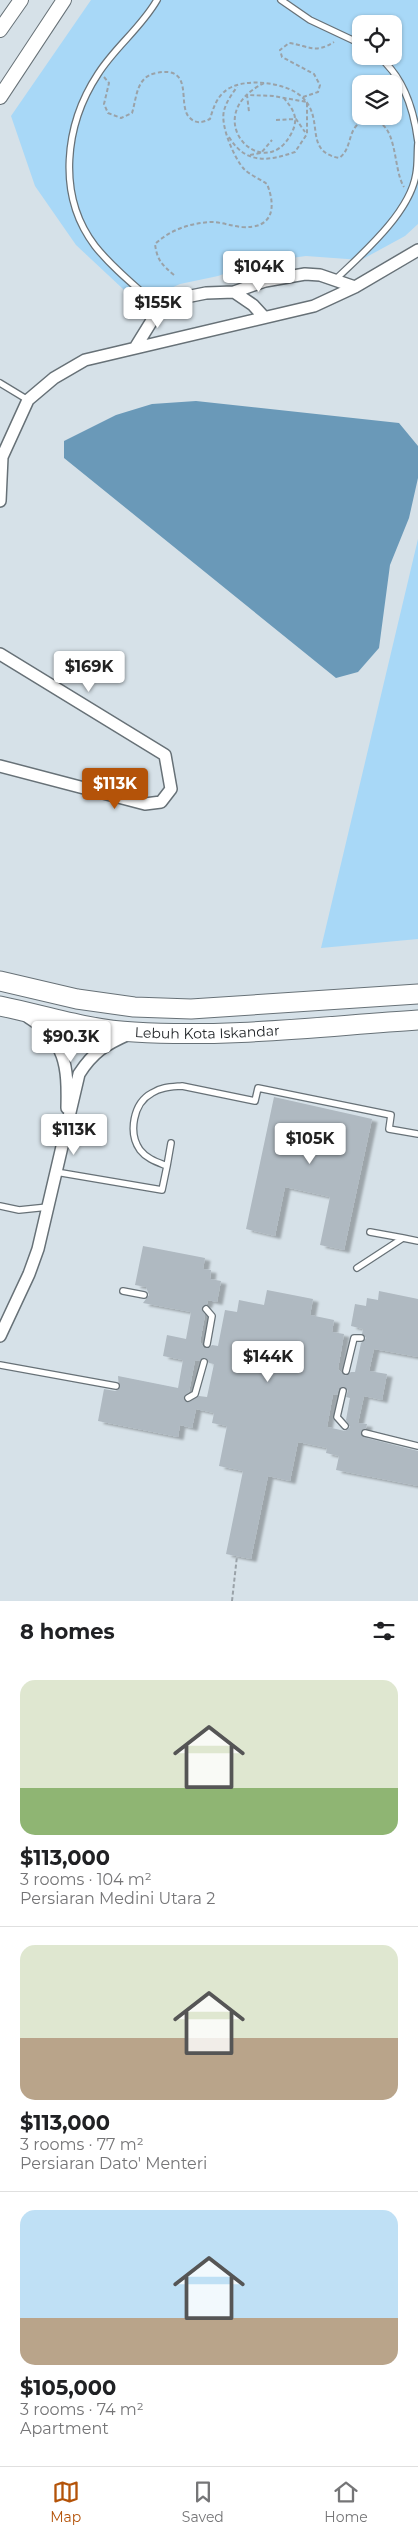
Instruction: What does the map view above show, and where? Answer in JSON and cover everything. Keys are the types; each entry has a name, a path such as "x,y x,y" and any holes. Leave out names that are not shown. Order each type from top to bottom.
{"highway":[{"name":"Lebuh Kota Iskandar","path":"0,981 77,999 134,1007 191,1009 418,994"},
{"name":"Lebuh Kota Iskandar","path":"8,1007 73,1022 132,1032 191,1034 418,1020"}],"street":[{"path":"0,30 21,0"},
{"path":"0,97 64,0"},
{"path":"0,501 1,456 28,400 54,378 85,360 314,306 355,287 418,250"},
{"path":"135,348 148,324 161,310 176,299 189,295 234,292 286,276 305,274 335,280 355,287"},
{"path":"234,292 253,305 264,317"},
{"path":"0,654 165,755 171,789 161,802 145,804 0,766"},
{"path":"8,1007 39,1024 56,1042 64,1056 68,1072 66,1134"},
{"path":"0,1336 29,1274 48,1207 79,1074 90,1057 109,1043 132,1032"}],"lane":[{"path":"157,0 136,31 99,72 82,99 71,134 70,169 74,203 82,225 95,245 116,268 161,310"},
{"path":"282,0 310,20 352,39"},
{"path":"335,280 372,244 397,214 410,194 416,175 418,143 416,119 403,87 387,65"},
{"path":"0,383 28,400"},
{"path":"166,1166 149,1159 140,1150 135,1140 133,1127 135,1113 149,1094 169,1087 182,1086 255,1101 258,1088 391,1115 389,1129 418,1134"},
{"path":"56,1172 162,1190 171,1144"},
{"path":"0,1206 19,1210 48,1207"},
{"path":"370,1232 418,1241"},
{"path":"357,1268 403,1238"},
{"path":"123,1290 144,1295"},
{"path":"206,1309 212,1316 207,1344"},
{"path":"346,1371 354,1338 362,1338"},
{"path":"188,1398 195,1394 204,1362"},
{"path":"0,1365 116,1386"},
{"path":"343,1391 337,1417 344,1426"},
{"path":"365,1433 418,1446"}],"path":[{"path":"303,97 318,92 320,85 314,74 282,57 280,50 289,43 315,50 324,48 345,35"},
{"path":"99,72 109,83 104,104 108,113 121,118 132,113 138,85 151,74 165,71 176,75 183,86 184,106 187,116 194,122 203,122 210,119 216,103 225,90 238,85 266,82 287,87 303,97 311,108 316,128 316,144 320,150 329,156 339,158 349,145 355,126 362,120 373,120 389,130 398,176 410,194"},
{"path":"261,153 244,144 234,129 235,116 247,95 253,88 266,82"},
{"path":"174,275 159,263 156,255 155,244 164,236 184,227 212,222 242,227 256,227 267,221 273,209 267,184 244,169 233,152 227,133 223,113 228,99 238,85"},
{"path":"247,95 283,97 307,102"},
{"path":"247,95 249,112"},
{"path":"283,97 293,108 296,118 306,134"},
{"path":"227,133 234,145 248,155 263,160 295,152 306,134 307,102"},
{"path":"248,155 272,152 286,145 295,127 296,118"},
{"path":"276,120 296,118"},
{"path":"261,153 272,140"},
{"path":"232,1601 237,1556"}],"shaded area":[{"path":"91,0 418,0 418,224 405,236 361,260 306,256 254,263 218,276 180,284 138,303 76,245 35,186 11,116"},
{"path":"196,401 399,423 418,446 418,478 409,518 390,565 379,648 358,672 336,678 64,458 64,441 116,415 152,404"},
{"path":"418,539 418,939 321,948"}],"building":[{"path":"274,1097 372,1119 344,1250 320,1245 330,1197 285,1187 275,1236 246,1229"},
{"path":"143,1246 205,1258 203,1269 211,1270 210,1279 221,1281 217,1302 208,1300 207,1304 201,1308 205,1315 200,1342 204,1348 209,1348 212,1345 218,1346 225,1310 237,1312 239,1300 264,1305 267,1290 313,1299 310,1315 334,1320 332,1332 344,1334 338,1369 345,1376 355,1372 361,1343 366,1338 362,1334 363,1329 351,1326 355,1304 366,1306 367,1298 378,1300 379,1291 418,1299 418,1357 374,1349 369,1371 387,1374 382,1400 364,1396 358,1423 367,1424 366,1428 361,1431 363,1437 418,1451 418,1486 336,1470 339,1456 326,1453 327,1448 298,1442 290,1481 268,1476 251,1559 226,1554 243,1471 219,1466 227,1426 212,1423 214,1413 196,1409 192,1428 180,1425 178,1437 98,1421 104,1389 115,1391 119,1389 118,1376 178,1388 183,1360 163,1356 167,1335 186,1339 191,1312 143,1303 149,1295 146,1287 135,1285","holes":["205,1357 209,1363 214,1364 207,1397 199,1396 186,1402 183,1398 189,1392 195,1360 199,1361","345,1387 348,1390 346,1397 350,1398 346,1420 350,1427 345,1431 327,1427 333,1394 337,1395 339,1388"]}]}
